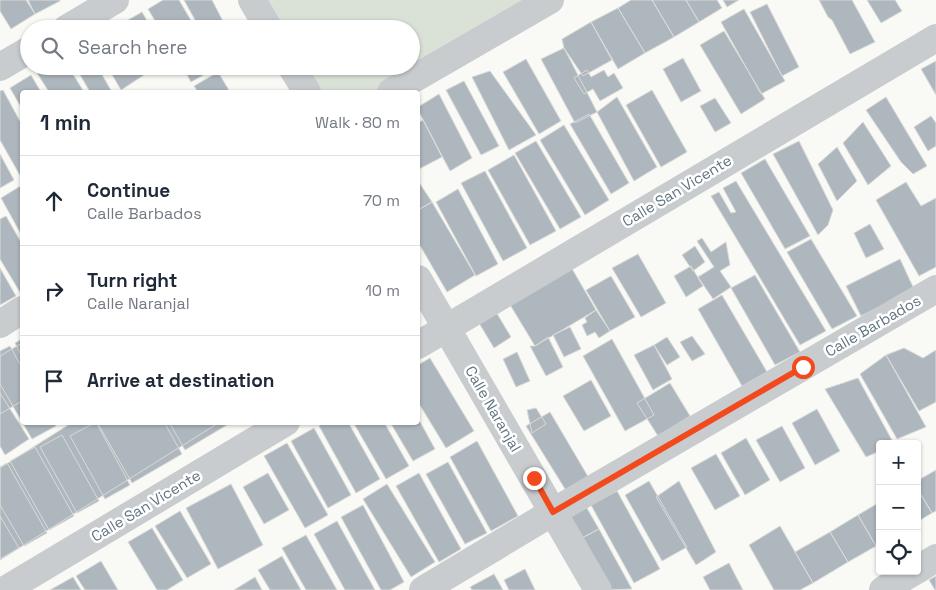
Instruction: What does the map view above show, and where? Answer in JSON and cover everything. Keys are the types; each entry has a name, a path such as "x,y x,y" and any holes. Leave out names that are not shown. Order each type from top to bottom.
{"street":[{"path":"81,20 115,0"},
{"path":"252,0 264,20"},
{"path":"394,90 550,0"},
{"name":"Calle San Vicente","path":"420,343 936,38"},
{"path":"0,67 20,55"},
{"path":"297,75 306,90"},
{"name":"Calle Naranjal","path":"420,282 598,590"},
{"name":"Calle Barbados","path":"423,590 936,289"},
{"path":"0,324 20,311"},
{"name":"Calle San Vicente","path":"5,590 281,425"},
{"path":"921,567 936,558"},
{"path":"883,590 908,575"}],"shaded area":[{"path":"263,0 530,0 420,66 420,20 275,20"},
{"path":"307,75 405,75 380,90 316,90"}],"building":[{"path":"0,0 26,0 35,14 25,20 20,20 20,23 11,29 0,11"},
{"path":"28,0 60,0 60,1 35,14"},
{"path":"163,0 179,0 191,20 155,20 148,9"},
{"path":"184,0 212,0 222,20 195,20"},
{"path":"631,0 652,0 674,37 645,53 618,8"},
{"path":"652,0 686,0 699,22 674,37"},
{"path":"686,0 717,0 722,8 699,22"},
{"path":"723,0 739,0 727,7"},
{"path":"819,0 852,0 875,42 850,54"},
{"path":"867,0 895,0 902,11 881,23"},
{"path":"767,4 799,67 782,76 750,12"},
{"path":"618,8 645,53 618,69 591,22"},
{"path":"744,9 785,81 761,94 721,22"},
{"path":"142,12 147,20 128,20"},
{"path":"591,22 612,60 583,76 564,48 562,39"},
{"path":"724,31 765,99 741,114 700,45"},
{"path":"564,48 597,112 575,123 541,59"},
{"path":"683,58 701,91 681,102 663,69"},
{"path":"526,59 561,121 539,134 503,72"},
{"path":"936,61 936,95 921,69"},
{"path":"587,70 591,77 604,70 608,77 614,73 623,88 600,101 593,89 584,94 574,78"},
{"path":"490,71 536,135 509,150 472,77"},
{"path":"31,75 40,90 20,90 20,106 10,88"},
{"path":"38,75 74,75 83,90 48,90"},
{"path":"80,75 102,75 111,90 89,90"},
{"path":"112,75 144,75 121,90"},
{"path":"187,75 204,75 191,82"},
{"path":"213,75 220,75 229,90 197,90 194,86"},
{"path":"464,81 499,146 481,155 446,90"},
{"path":"3,90 20,121 20,175 0,140 0,91"},
{"path":"652,90 687,152 661,167 626,105"},
{"path":"439,94 472,158 450,171 420,114 420,106"},
{"path":"617,97 657,167 634,181 597,112"},
{"path":"886,97 927,166 913,174 901,162 866,110"},
{"path":"715,98 731,123 715,132 700,106"},
{"path":"589,114 629,183 611,194 570,124"},
{"path":"931,116 936,123 936,146 928,151 914,127"},
{"path":"423,120 442,157 420,168 420,122"},
{"path":"863,122 891,166 868,185 843,143"},
{"path":"564,125 609,200 585,215 540,140"},
{"path":"536,141 581,217 560,229 515,153"},
{"path":"799,141 833,210 828,225 818,235 773,154"},
{"path":"837,147 857,181 837,201 818,164"},
{"path":"0,154 14,180 0,188"},
{"path":"514,155 556,231 530,245 488,170"},
{"path":"765,159 810,236 785,249 741,173"},
{"path":"485,171 527,248 503,261 461,183"},
{"path":"736,181 826,331 800,345 711,196 719,192 731,213 736,212 723,188"},
{"path":"906,182 921,206 936,198 936,267 919,276 876,200"},
{"path":"420,184 432,202 420,209"},
{"path":"20,186 20,232 1,198"},
{"path":"458,189 498,264 476,276 436,202"},
{"path":"432,202 475,275 447,292 420,245 420,209"},
{"path":"6,216 20,240 20,292 0,259 0,219"},
{"path":"870,224 884,249 866,258 854,233"},
{"path":"702,238 711,252 726,242 730,265 720,271 731,287 713,299 698,277 714,267 697,241"},
{"path":"811,239 857,316 832,329 787,252"},
{"path":"695,246 705,262 693,271 682,255"},
{"path":"638,254 666,303 641,317 612,268"},
{"path":"900,259 914,289 861,316 846,286"},
{"path":"691,266 703,286 686,297 674,276"},
{"path":"571,267 596,310 535,346 509,303"},
{"path":"0,268 16,296 0,305"},
{"path":"755,275 800,352 775,365 731,288"},
{"path":"611,276 635,317 610,331 586,290"},
{"path":"722,295 767,372 742,386 698,309"},
{"path":"596,310 610,331 599,338 595,332 587,336 582,325 587,322 585,318"},
{"path":"496,312 511,337 494,348 479,323"},
{"path":"570,327 581,349 564,357 553,335"},
{"path":"692,336 705,354 692,361 680,342"},
{"path":"548,337 563,367 546,376 530,346 535,346"},
{"path":"667,337 680,357 667,365 654,345"},
{"path":"612,339 654,415 625,431 583,356"},
{"path":"20,340 20,353 15,343"},
{"path":"20,344 20,402 0,414 0,356"},
{"path":"654,345 672,379 653,390 634,355"},
{"path":"10,346 20,364 20,419 0,384 0,351"},
{"path":"904,348 923,358 936,350 936,402 919,411 886,355"},
{"path":"517,352 530,381 516,387 503,359"},
{"path":"886,355 926,427 897,439 860,374"},
{"path":"430,358 474,431 446,448 420,405 420,364"},
{"path":"858,378 892,440 876,440 876,453 866,457 825,389"},
{"path":"591,380 611,416 584,431 563,396"},
{"path":"670,383 690,416 658,436 637,403"},
{"path":"0,393 29,439 5,455 0,446"},
{"path":"536,408 546,424 532,433 527,410"},
{"path":"817,409 840,451 815,465 792,423"},
{"path":"550,412 593,485 570,497 526,426"},
{"path":"420,422 435,449 413,461 392,425 420,425"},
{"path":"24,425 56,425 56,426 32,439"},
{"path":"68,425 215,425 0,560 0,468"},
{"path":"90,425 98,425 130,485 105,499 70,436"},
{"path":"99,425 166,425 182,454 132,483"},
{"path":"171,425 227,425 185,450"},
{"path":"350,425 380,479 356,493 319,426"},
{"path":"355,425 386,425 409,466 386,479"},
{"path":"782,426 805,468 780,482 756,440"},
{"path":"314,428 351,495 328,508 291,441"},
{"path":"62,435 99,501 77,513 40,447"},
{"path":"746,438 770,480 745,495 721,453"},
{"path":"477,441 518,516 491,531 450,457"},
{"path":"287,443 328,515 305,528 264,456"},
{"path":"35,447 74,516 49,530 10,461"},
{"path":"716,454 740,496 715,510 691,468"},
{"path":"448,462 487,533 465,544 426,474"},
{"path":"7,463 47,533 24,546 0,505 0,467"},
{"path":"936,470 936,511 932,513 921,495 921,479"},
{"path":"268,473 289,510 264,524 243,487"},
{"path":"419,473 461,549 439,562 396,486"},
{"path":"649,481 687,547 662,561 625,495"},
{"path":"679,481 716,552 696,565 656,497"},
{"path":"231,484 263,545 218,569 186,508"},
{"path":"387,484 435,562 411,577 363,499"},
{"path":"617,491 660,569 634,583 591,505"},
{"path":"921,495 932,513 921,520"},
{"path":"584,503 599,529 572,543 561,517"},
{"path":"876,504 876,546 858,515"},
{"path":"363,505 404,582 390,590 381,590 341,517"},
{"path":"180,511 211,564 187,578 155,526"},
{"path":"858,515 876,546 848,562 830,532"},
{"path":"0,516 19,548 0,559"},
{"path":"337,521 375,590 345,590 314,534"},
{"path":"780,526 813,583 800,590 774,590 749,545"},
{"path":"152,528 183,580 167,590 157,590 128,542"},
{"path":"599,529 632,589 600,590 573,543"},
{"path":"830,532 848,562 813,583 795,552"},
{"path":"306,535 337,590 306,590 282,548"},
{"path":"282,556 301,590 270,590 258,570"},
{"path":"101,561 118,590 85,590 76,576"},
{"path":"729,563 743,590 710,590 703,577"},
{"path":"525,569 535,590 509,590 504,580"},
{"path":"494,574 503,590 472,590 470,587"},
{"path":"936,576 936,590 935,590 929,580"},
{"path":"73,577 81,590 50,590"},
{"path":"255,577 262,590 234,590"}],"route":[{"path":"534,478 553,512 803,367"}]}
